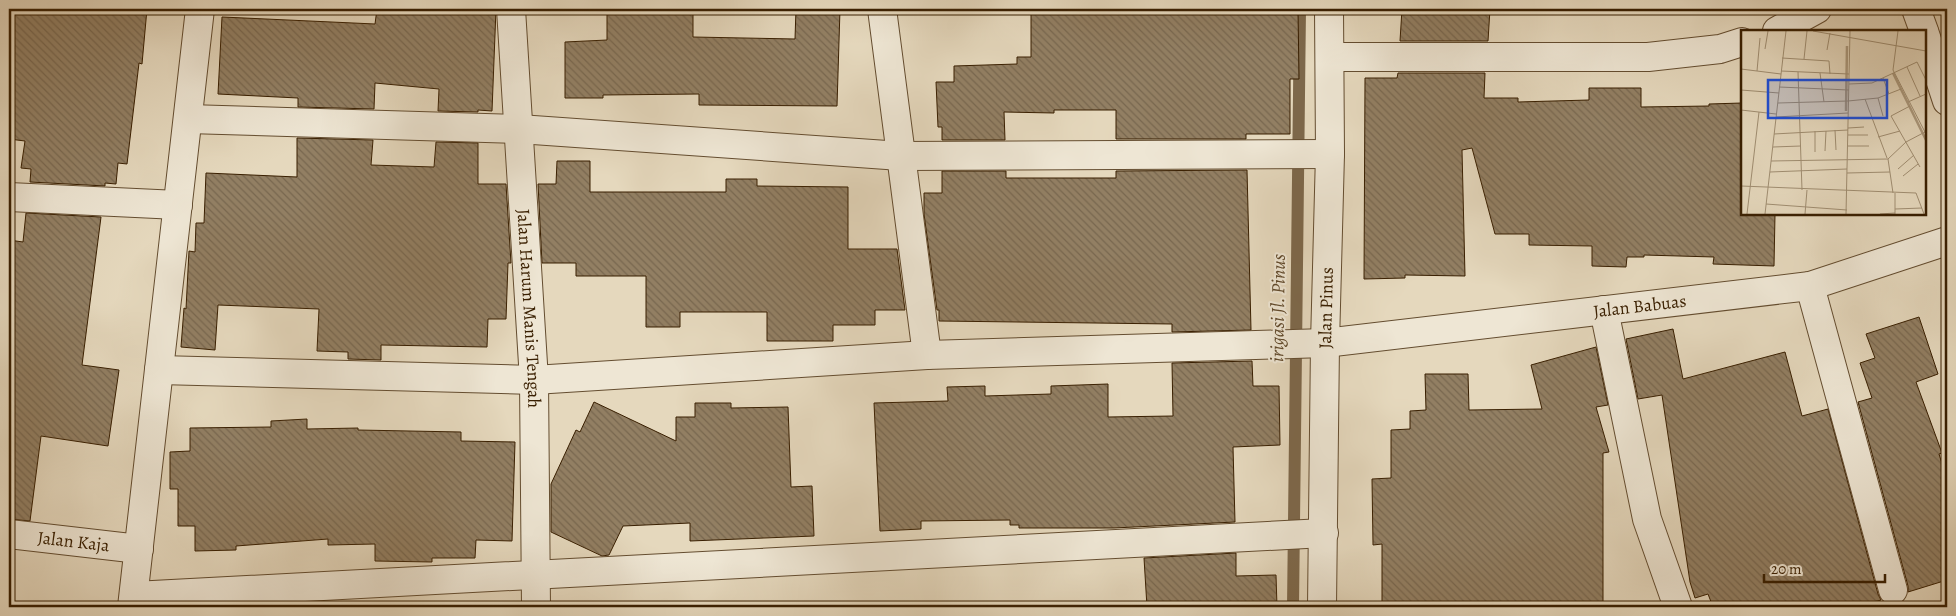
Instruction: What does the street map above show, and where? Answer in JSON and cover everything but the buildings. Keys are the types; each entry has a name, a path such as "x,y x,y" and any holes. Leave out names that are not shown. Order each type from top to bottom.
{"street":[{"path":"200,9 133,602 534,575 1324,533"},
{"name":"Jalan Harum Manis Tengah","path":"511,9 534,380 534,575 536,607"},
{"path":"882,9 927,355"},
{"name":"Jalan Pinus","path":"1322,607 1325,343 1330,154 1329,9"},
{"path":"1779,30 1818,9"},
{"path":"1916,9 1923,30"},
{"path":"1926,38 1947,101"},
{"path":"1330,58 1648,58 1720,49 1741,42"},
{"path":"188,119 519,129 901,156 1330,154"},
{"path":"9,197 178,206"},
{"name":"Jalan Babuas","path":"159,370 534,380 927,355 1325,343 1810,286 1947,241"},
{"path":"1810,286 1893,590"},
{"path":"1604,310 1647,519 1678,607"},
{"name":"Jalan Kaja","path":"9,534 139,549"}],"waterway":[{"name":"irigasi Jl. Pinus","path":"1293,607 1300,9"}]}
